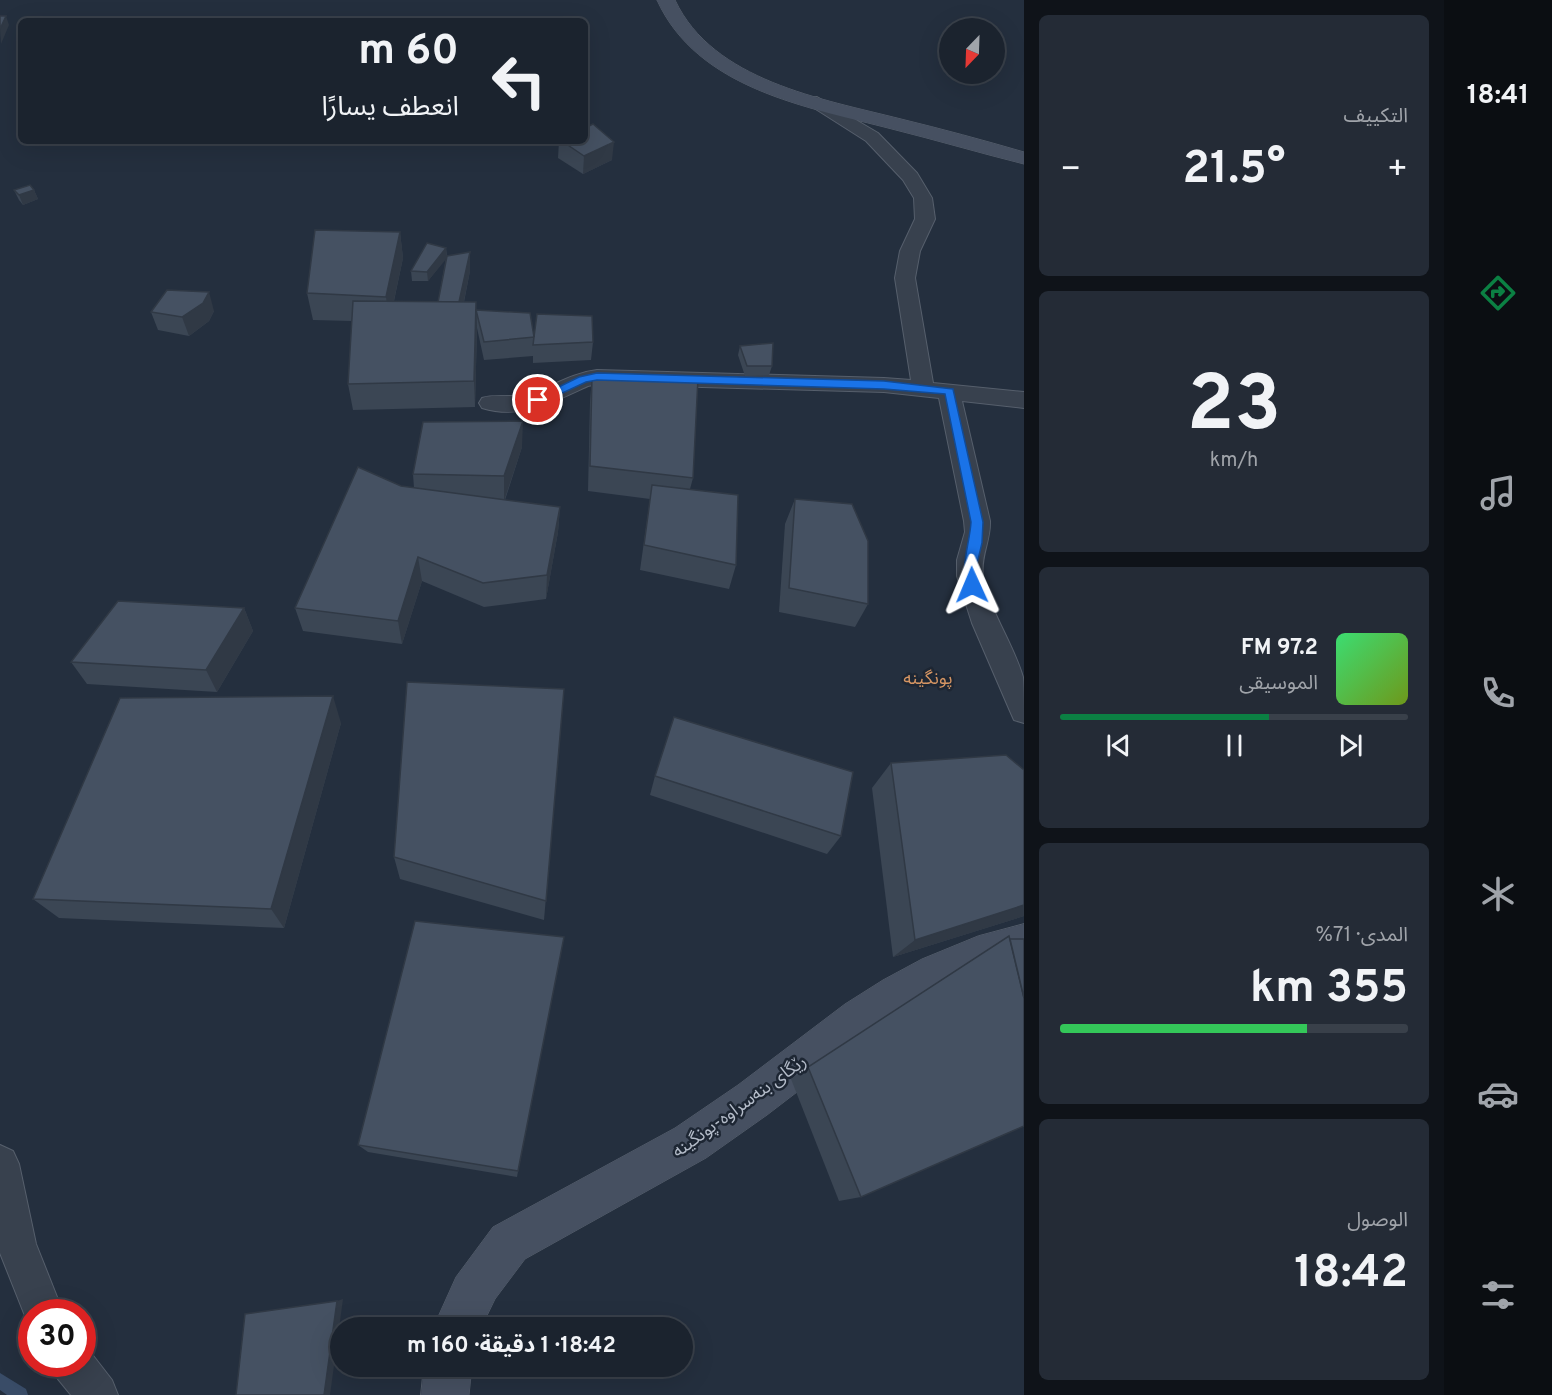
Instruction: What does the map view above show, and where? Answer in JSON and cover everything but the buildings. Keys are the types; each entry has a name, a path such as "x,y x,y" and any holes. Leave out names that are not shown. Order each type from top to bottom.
{"main road":[{"path":"666,0 679,26 710,55 759,82 817,102 1024,158"},
{"name":"رێگای بنەسراوە-پونگینە","path":"462,1317 473,1291 490,1265 509,1243 670,1156 716,1126 863,1014 892,997 946,967 1000,948 1024,943"},
{"path":"445,1395 447,1377"}],"street":[{"path":"817,102 872,137 911,177 923,198 925,219 910,251 905,278 923,388"},
{"path":"490,403 530,403 583,379 597,377 923,388 1024,400"},
{"path":"949,391 977,522 978,532 970,560 970,576 986,622 1024,711"},
{"path":"0,1164 16,1244 38,1299"},
{"path":"83,1377 97,1395"}],"waterway":[{"path":"0,1381 20,1395"}],"district":[{"name":"پونگینە","path":"928,678"}],"route":[{"path":"538,400 589,377 884,385 949,391 977,522 978,532 969,568 972,585"}]}
